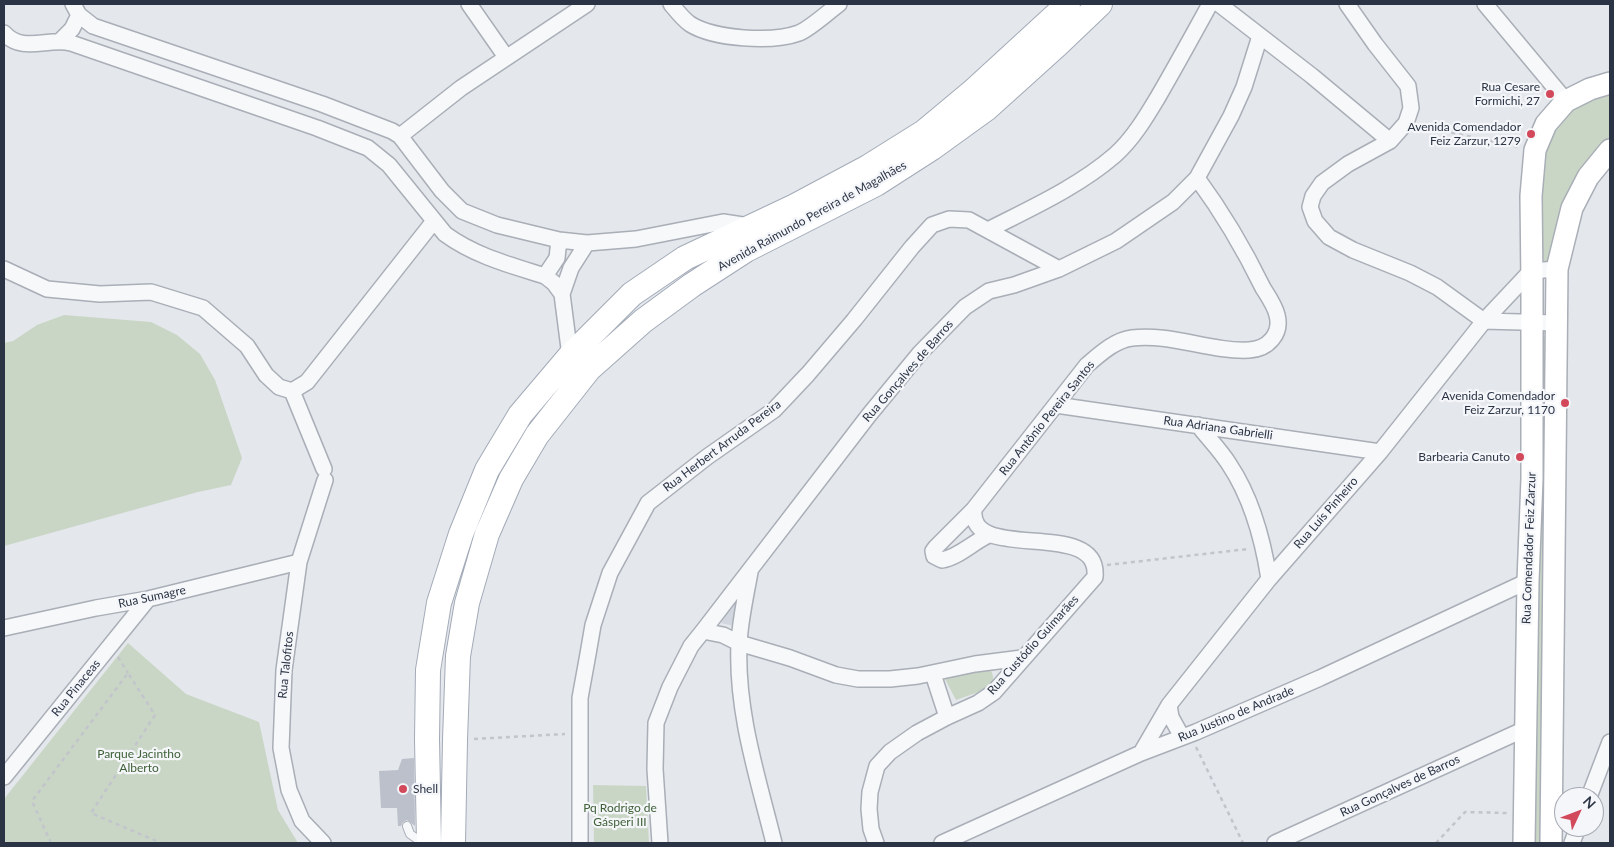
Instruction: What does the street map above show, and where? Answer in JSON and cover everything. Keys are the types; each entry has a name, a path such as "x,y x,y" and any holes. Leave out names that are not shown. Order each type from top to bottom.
{"main road":[{"name":"Avenida Raimundo Pereira de Magalhães","path":"429,843 422,745 428,670 439,603 462,534 487,470 520,415 570,356 632,294 685,258 795,206 860,171 924,132 972,92 1068,4"},
{"name":"Avenida Raimundo Pereira de Magalhães","path":"453,843 458,656 467,602 487,534 511,479 537,435 589,369 642,320 746,250 876,184 932,148 986,108 1100,4"},
{"name":"Rua Comendador Feiz Zarzur","path":"1524,843 1528,581 1532,479 1530,196 1535,150 1546,124 1566,101 1590,89 1610,83"},
{"name":"Rua Comendador Feiz Zarzur","path":"1551,843 1557,269 1572,208 1588,177 1610,150"}],"street":[{"path":"469,4 506,57"},
{"path":"400,136 461,88 587,4"},
{"path":"671,4 688,23 706,32 731,37 779,38 800,32 839,4"},
{"path":"988,230 1066,189 1116,154 1135,134 1180,61 1210,4"},
{"path":"1219,4 1312,76 1390,141"},
{"path":"1347,4 1408,86 1411,108 1406,123 1390,141 1348,164 1322,183 1313,196 1310,207 1315,221 1330,237 1353,250 1410,273 1437,287 1484,321 1557,323"},
{"path":"1484,4 1566,101"},
{"path":"76,9 93,26 313,101 392,131 400,136 442,192 462,210 497,225 559,240 587,243 636,239 723,222 751,226"},
{"path":"61,40 72,29 76,9"},
{"name":"Rua Gonçalves de Barros","path":"774,843 754,766 741,705 738,643 750,570 920,353 965,307 989,291 1014,285 1059,269 1116,241 1172,202 1197,178 1244,87 1260,36"},
{"path":"5,39 23,44 40,44 61,40 355,142 374,153 389,165 445,234 477,254 545,276 562,294"},
{"name":"Rua Antônio Pereira Santos","path":"989,535 977,540 948,559 942,560 934,556 936,547 974,509 1087,365 1108,348 1130,338 1148,337 1220,348 1250,350 1268,345 1278,332 1277,314 1249,258 1214,201 1197,178"},
{"name":"Rua Herbert Arruda Pereira","path":"580,843 580,698 594,625 610,573 648,503 707,457 774,410 831,347 932,224 949,219 969,220 1059,269"},
{"path":"4,269 47,289 100,294 151,292 203,308 248,346 266,375 279,387 292,391 307,382 434,221"},
{"path":"545,276 557,258 559,240"},
{"path":"570,356 562,294 571,268 587,243"},
{"path":"1531,271 1557,269"},
{"name":"Rua Luís Pinheiro","path":"1141,753 1169,705 1269,579 1380,452 1484,321 1531,271"},
{"name":"Rua Talofitos","path":"292,391 324,475 299,562 284,670 281,748 289,790 302,821 323,843"},
{"name":"Rua Adriana Gabrielli","path":"1056,405 1380,452"},
{"path":"1198,425 1229,464 1245,492 1263,547 1269,579"},
{"path":"974,509 973,518 975,524 989,535 1026,541 1066,544 1091,557 1096,566"},
{"name":"Rua Sumagre","path":"4,628 148,599 299,562"},
{"name":"Rua Custódio Guimarães","path":"876,843 871,830 869,809 870,792 877,766 890,752 917,733 978,703 994,692 1095,577 1096,566"},
{"path":"660,843 655,769 656,724 670,687 691,646 750,570"},
{"name":"Rua Justino de Andrade","path":"942,843 1141,753 1186,736 1320,678 1528,581"},
{"name":"Rua Pinaceas","path":"4,777 148,599"},
{"path":"703,631 722,635 738,643 790,658 836,675 858,679 890,679 933,674 975,664 1022,658"},
{"path":"933,674 947,717"},
{"path":"1169,705 1171,717 1186,736"},
{"name":"Rua Gonçalves de Barros","path":"1275,843 1525,729"},
{"path":"1593,787 1610,742"}],"lane":[{"path":"407,826 410,834 423,843"}],"path":[{"path":"1406,123 1535,150"},
{"path":"1096,566 1263,547"},
{"path":"51,843 32,801 128,672 155,715 91,812 161,843"},
{"path":"455,740 579,733"},
{"path":"1186,736 1243,843"},
{"path":"1436,843 1465,812 1524,814"}],"shaded area":[{"path":"745,587 734,626 721,623 728,611"}],"green space":[{"path":"1610,92 1610,144 1552,264 1537,263 1544,140 1569,111 1601,94"},
{"path":"64,315 151,322 177,335 200,354 215,380 242,458 231,485 198,492 4,546 4,343 13,341 37,325"},
{"path":"1550,336 1542,843 1531,843 1538,337"},
{"name":"Parque Jacintho Alberto","path":"128,643 186,694 259,722 278,810 298,843 4,843 4,799"},
{"path":"989,665 993,676 993,687 956,700 944,677"},
{"name":"Pq Rodrigo de Gásperi III","path":"593,785 646,786 649,843 594,843"}],"building":[{"name":"Shell","path":"414,758 415,826 407,820 401,826 398,826 397,808 381,808 379,771 398,770 402,759"}],"place":[{"name":"Rua Cesare Formichi, 27","path":"1550,94"},
{"name":"Avenida Comendador Feiz Zarzur, 1279","path":"1531,134"},
{"name":"Avenida Comendador Feiz Zarzur, 1170","path":"1565,403"},
{"name":"Barbearia Canuto","path":"1520,457"},
{"name":"Shell","path":"403,789"}]}
